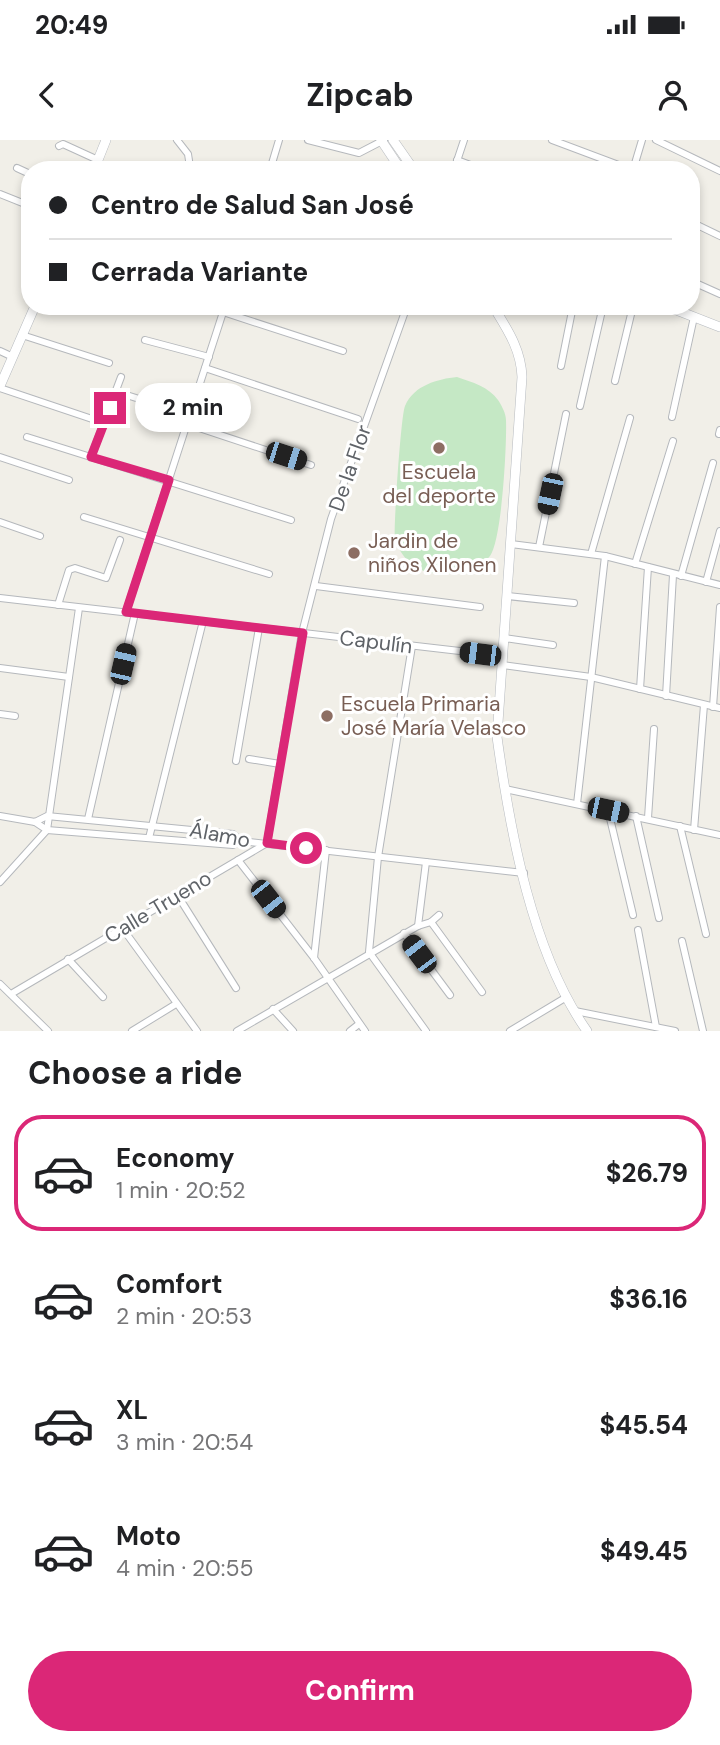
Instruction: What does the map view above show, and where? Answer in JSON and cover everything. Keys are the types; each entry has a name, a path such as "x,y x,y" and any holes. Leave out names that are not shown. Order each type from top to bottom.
{"main road":[{"path":"98,161 106,140"},
{"path":"393,140 408,161"},
{"path":"382,141 395,161"},
{"path":"0,387 31,315"},
{"path":"498,315 521,359 497,737 505,789 524,873 565,998 587,1031"},
{"path":"689,315 720,327"}],"street":[{"path":"177,140 188,154 189,161"},
{"path":"273,161 279,140"},
{"path":"307,140 359,153 382,141"},
{"path":"457,160 464,140"},
{"path":"552,140 609,161"},
{"path":"636,161 642,140"},
{"path":"656,140 699,161"},
{"path":"59,146 63,144 90,161"},
{"path":"700,161 720,171"},
{"path":"0,194 21,202"},
{"path":"700,226 720,236"},
{"path":"700,285 720,294"},
{"path":"126,612 222,315"},
{"path":"241,315 343,351"},
{"name":"De la Flor","path":"303,633 331,519 404,315"},
{"path":"561,366 571,315"},
{"path":"580,406 601,315"},
{"path":"615,381 631,315"},
{"path":"672,417 694,317"},
{"path":"22,335 109,363"},
{"path":"145,340 209,356"},
{"path":"0,351 13,357"},
{"path":"205,368 358,419"},
{"path":"91,457 121,377"},
{"path":"0,387 104,424"},
{"path":"117,392 190,415"},
{"path":"539,547 566,414"},
{"path":"592,554 630,418"},
{"path":"187,424 311,465"},
{"path":"27,437 291,520"},
{"path":"635,564 673,441"},
{"path":"0,457 69,480"},
{"path":"666,696 677,576 713,463"},
{"path":"85,517 269,574"},
{"path":"0,522 40,536"},
{"path":"706,582 720,531"},
{"path":"58,606 69,570 75,568 106,578 120,540"},
{"path":"511,544 605,556 720,585"},
{"path":"577,804 605,556"},
{"path":"640,689 648,567"},
{"path":"316,586 480,607"},
{"path":"507,596 574,603"},
{"name":"Capulín","path":"0,598 412,646 591,677 717,707"},
{"path":"717,707 720,607"},
{"path":"0,882 47,830 79,608"},
{"path":"88,819 135,613"},
{"path":"149,838 203,621"},
{"path":"236,761 259,628"},
{"path":"267,843 303,633"},
{"path":"504,638 553,645"},
{"path":"412,646 378,858 369,952 426,1031"},
{"path":"0,668 69,677"},
{"path":"694,830 704,705"},
{"path":"0,714 15,716"},
{"path":"648,818 654,729"},
{"path":"249,759 280,764"},
{"path":"505,789 720,835"},
{"path":"608,810 633,915"},
{"path":"0,816 35,822 47,830 233,845 241,841"},
{"path":"35,822 47,816"},
{"name":"Álamo","path":"47,816 153,824 233,834 241,841 524,873"},
{"path":"636,816 659,918"},
{"path":"680,826 706,934"},
{"name":"Calle Trueno","path":"11,994 267,843"},
{"path":"314,958 326,850"},
{"path":"238,860 314,958 365,1031"},
{"path":"418,926 426,862"},
{"path":"178,896 236,988"},
{"path":"237,1031 369,952 431,922 439,915"},
{"path":"431,922 482,992"},
{"path":"122,929 197,1031"},
{"path":"638,930 656,1027"},
{"path":"404,933 450,995"},
{"path":"682,941 703,1031"},
{"path":"68,960 103,997"},
{"path":"0,984 48,1031"},
{"path":"510,1031 565,998"},
{"path":"132,1031 176,1004"},
{"path":"273,1009 293,1031"},
{"path":"573,1011 675,1031"},
{"path":"350,1031 359,1024"}],"green space":[{"path":"457,377 490,392 505,413 506,449 501,512 494,547 485,562 464,572 432,573 419,569 409,561 400,551 395,539 403,414 409,399 420,388 442,379"}],"place":[{"name":"Escuela del deporte","path":"439,448"},
{"name":"Jardin de niños Xilonen","path":"354,553"},
{"name":"Escuela Primaria José María Velasco","path":"327,716"}],"route":[{"path":"110,408 91,457 169,480 126,612 303,633 267,843 306,848"}]}
